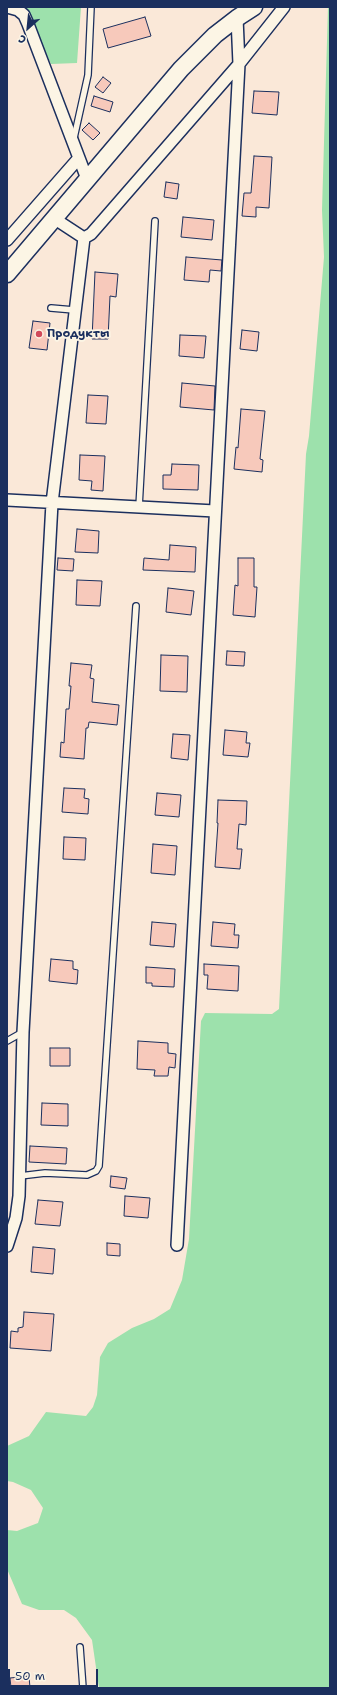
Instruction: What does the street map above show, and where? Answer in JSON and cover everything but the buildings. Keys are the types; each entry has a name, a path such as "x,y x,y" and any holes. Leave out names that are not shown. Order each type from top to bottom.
{"main road":[{"path":"7,274 181,69 215,35 254,7"}],"street":[{"path":"7,7 18,10 24,16 28,24 73,140 78,159 87,179"},
{"path":"7,1246 16,1218 19,1196 23,1032 52,503 74,310 84,238 90,234 239,64 284,7"},
{"path":"177,1245 239,64 237,18"},
{"path":"7,240 78,159"},
{"path":"55,219 84,238"},
{"path":"7,500 215,511"}],"lane":[{"path":"73,140 88,75 91,7"},
{"path":"139,507 155,221"},
{"path":"51,308 74,310"},
{"path":"20,1176 46,1173 87,1175 96,1170 98,1166 136,606"},
{"path":"7,1042 23,1032"},
{"path":"80,1647 83,1688"}],"green space":[{"path":"25,7 81,7 77,63 51,64"},
{"path":"328,7 330,7 330,1688 99,1688 92,1640 76,1618 64,1610 39,1610 22,1604 7,1569 7,1530 17,1531 38,1523 43,1508 31,1490 7,1481 7,1446 29,1436 46,1412 86,1416 93,1407 97,1395 100,1357 108,1343 132,1328 154,1319 170,1309 182,1280 189,1239 201,1021 205,1013 272,1014 279,1009 306,454 309,436 324,257 322,210"}],"place":[{"name":"Продукты","path":"39,334"}]}
